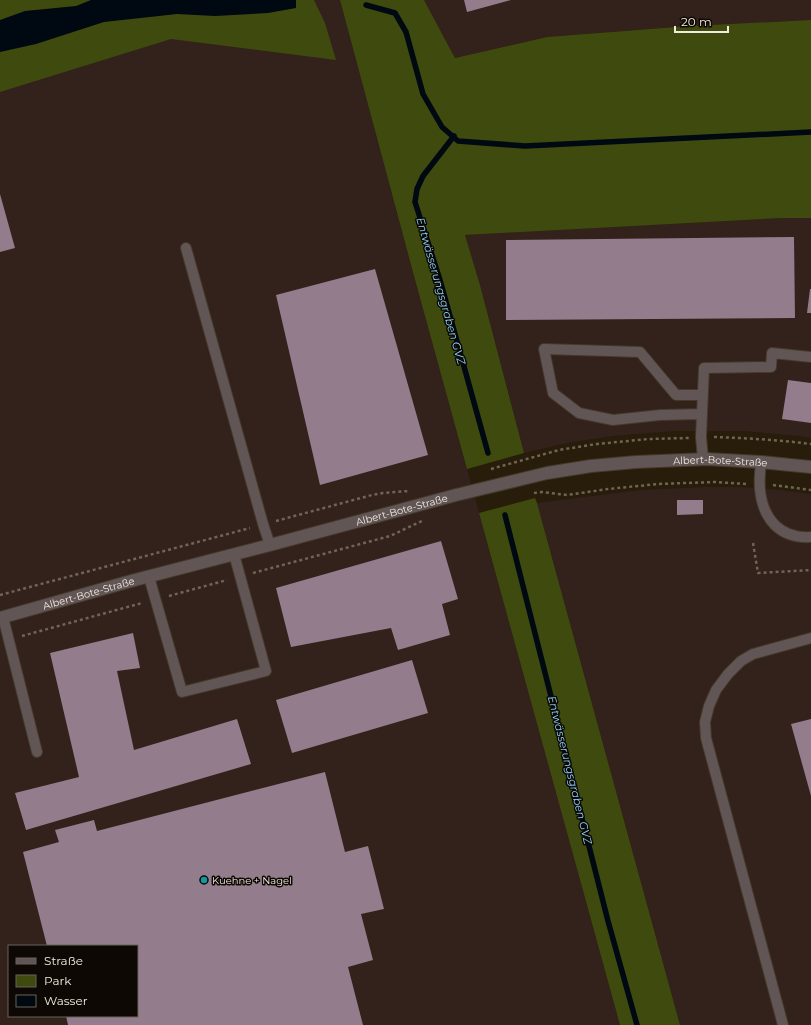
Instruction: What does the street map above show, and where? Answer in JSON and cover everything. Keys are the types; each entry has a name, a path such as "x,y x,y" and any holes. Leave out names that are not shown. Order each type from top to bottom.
{"street":[{"name":"Albert-Bote-Straße","path":"2,617 463,493 547,473 591,466 636,462 703,460 761,462 811,467"}],"lane":[{"path":"186,248 270,545"},
{"path":"702,414 660,415 613,420 579,413 553,393 544,348 640,352 676,395 703,395"},
{"path":"703,460 701,437 704,368 771,367 772,353 811,357"},
{"path":"761,462 759,488 762,506 772,522 786,534 801,538 811,537"},
{"path":"149,577 182,692 266,671 234,554"},
{"path":"2,617 9,639 37,752"},
{"path":"783,1025 706,738 705,722 709,706 716,690 728,674 741,661 752,654 811,638"}],"path":[{"path":"528,494 542,492 567,495 658,484 714,482 760,484 811,490"},
{"path":"9,639 390,536 425,520"},
{"path":"752,543 758,573 811,570"}],"shaded area":[{"path":"0,0 340,0 414,276 620,1025 0,1025"},
{"path":"424,0 811,0 811,20 689,26 547,37 455,58"},
{"path":"783,218 811,218 811,438 744,431 674,431 612,436 567,443 524,453 480,285 465,235"},
{"path":"742,487 811,494 811,1025 680,1025 537,503 640,490"}],"green space":[{"path":"0,0 314,0 325,23 336,60 171,39 0,92"},
{"path":"340,0 424,0 455,58 547,37 689,26 811,20 811,218 783,218 465,235 480,285 524,453 467,469"},
{"path":"535,498 680,1025 620,1025 479,513"}],"water":[{"path":"91,0 296,0 296,8 268,13 215,16 177,14 104,22 36,44 0,52 0,20 25,11 76,6"}],"building":[{"path":"464,0 511,0 467,12"},
{"path":"0,194 15,248 0,252"},
{"path":"794,237 795,318 506,320 506,240"},
{"path":"375,269 428,455 320,485 276,295"},
{"path":"810,289 811,313 807,313"},
{"path":"788,380 811,383 811,423 782,419"},
{"path":"677,500 703,500 703,514 677,515"},
{"path":"441,541 458,599 442,604 450,635 398,650 391,628 291,647 276,588"},
{"path":"133,633 140,668 117,671 134,750 237,719 251,764 26,830 15,793 79,777 50,653"},
{"path":"412,660 428,713 292,753 276,700"},
{"path":"811,719 811,796 791,724"},
{"name":"Kuehne + Nagel","path":"325,772 345,852 368,846 384,909 361,914 373,960 348,967 363,1025 68,1025 66,1017 138,1017 138,945 47,945 23,852 59,842 55,830 94,820 97,831"}],"waterway":[{"path":"366,5 395,13 406,32 423,94 442,127 458,141 525,146 811,132"},
{"name":"Entwässerungsgraben GVZ","path":"454,136 423,176 417,189 415,202 440,280 488,453"},
{"name":"Entwässerungsgraben GVZ","path":"505,515 608,921 637,1025"}],"place":[{"name":"Kuehne + Nagel","path":"204,880"}]}
